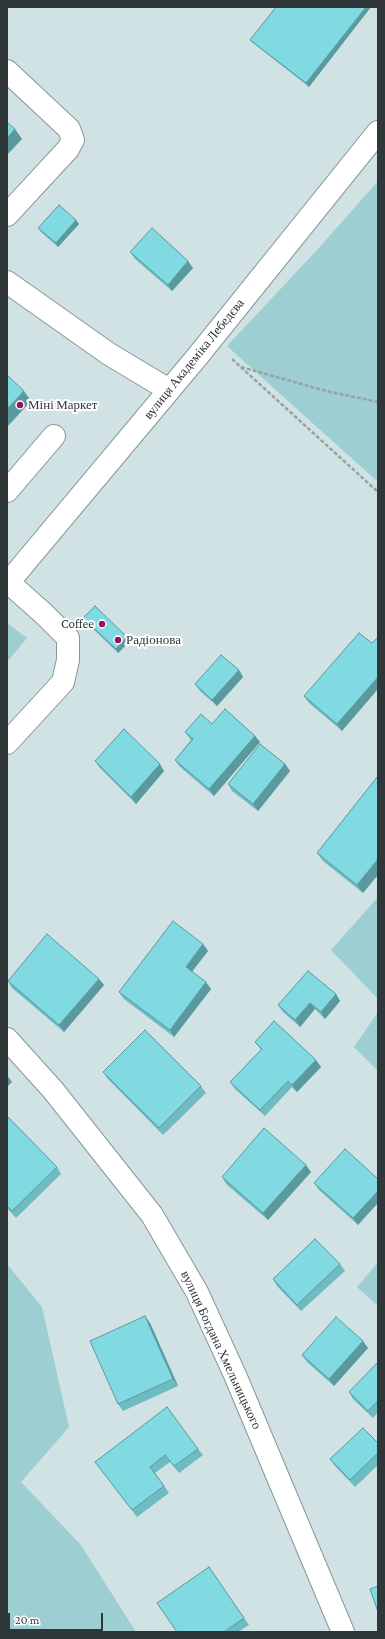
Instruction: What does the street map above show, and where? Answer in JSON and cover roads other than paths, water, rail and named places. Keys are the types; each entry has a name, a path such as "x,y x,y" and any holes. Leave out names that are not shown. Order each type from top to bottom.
{"street":[{"path":"7,71 69,129 73,140 68,150 7,215"},
{"name":"вулиця Академіка Лебедєва","path":"8,583 211,340 378,132"},
{"path":"7,282 109,354 169,390"},
{"path":"7,491 54,436"},
{"path":"7,743 63,682 68,660 68,638 44,614 8,583"},
{"name":"вулиця Богдана Хмельницького","path":"7,1039 53,1090 152,1215 197,1292 235,1375 344,1632"}],"place":[{"name":"Міні Маркет","path":"20,405"},
{"name":"Coffee","path":"102,624"},
{"name":"Радіонова","path":"118,640"}]}
